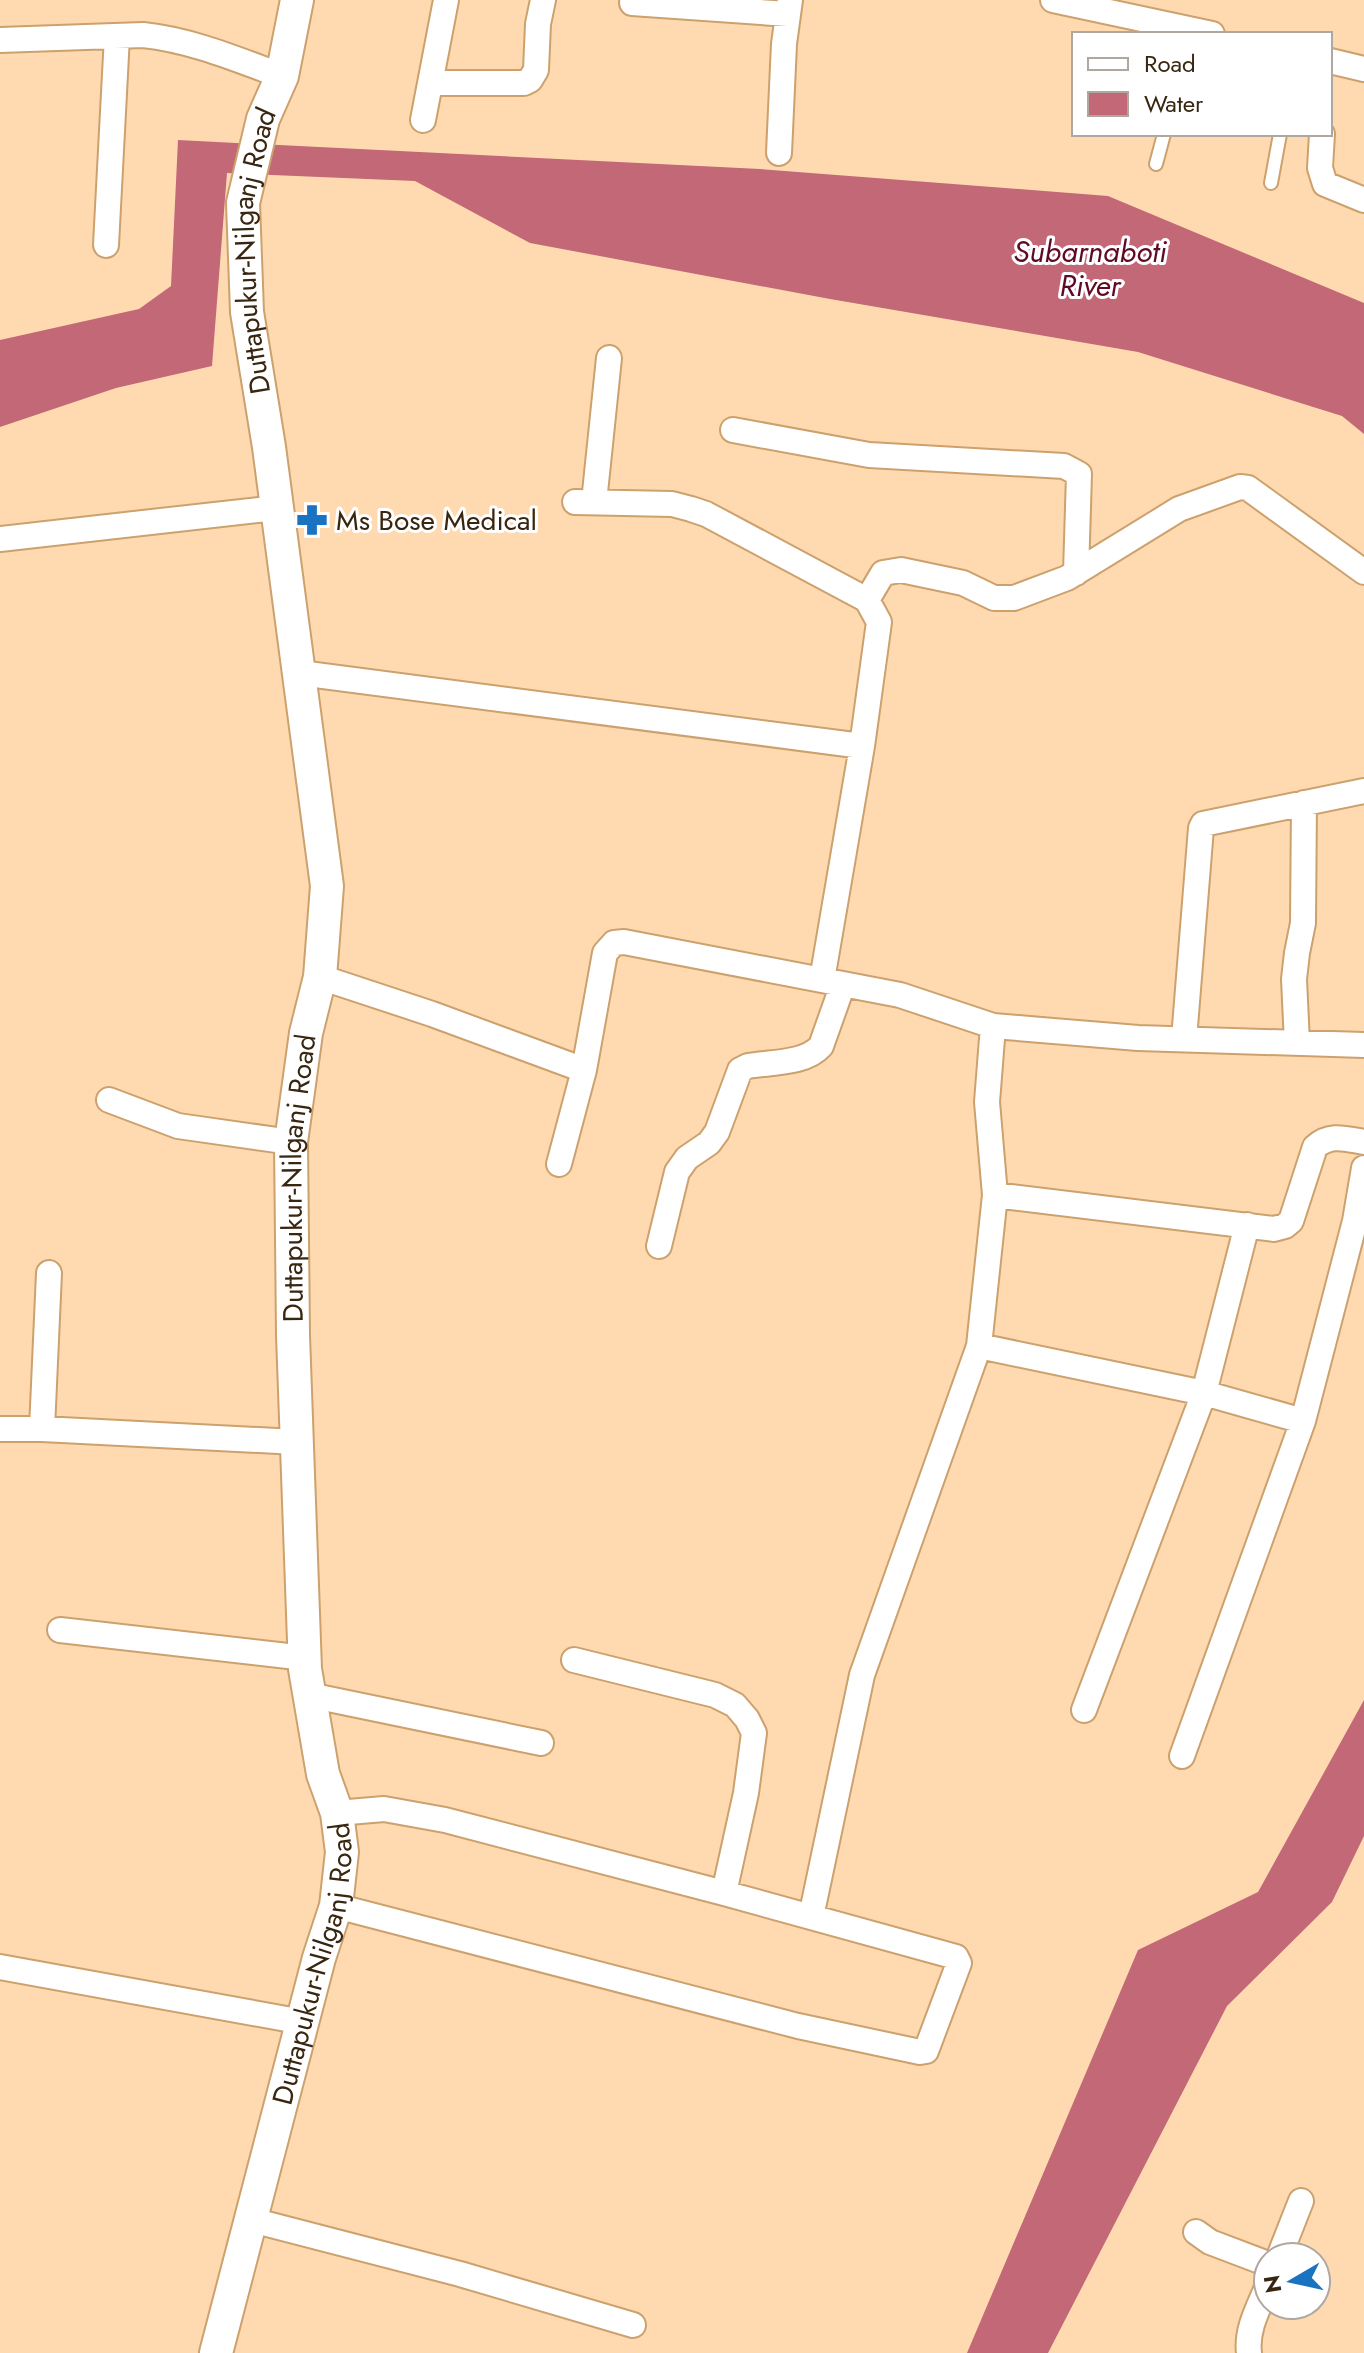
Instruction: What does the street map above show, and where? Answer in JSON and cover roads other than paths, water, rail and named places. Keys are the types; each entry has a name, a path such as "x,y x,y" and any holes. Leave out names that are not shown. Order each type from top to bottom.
{"main road":[{"name":"Duttapukur-Nilganj Road","path":"216,2353 319,1958 336,1906 342,1852 337,1813 323,1774 305,1658 292,1290 291,1142 306,1033 320,977 327,886 269,447 247,312 243,203 263,119 282,76 297,0"}],"street":[{"path":"423,120 446,0"},
{"path":"431,81 524,83 530,80 536,70 538,24 543,0"},
{"path":"1053,0 1196,32"},
{"path":"632,3 789,7 779,153"},
{"path":"0,40 143,35 191,43 282,76"},
{"path":"106,245 117,36"},
{"path":"1332,61 1364,69"},
{"path":"1322,136 1320,168 1325,184 1364,200"},
{"path":"609,358 585,502 672,504 706,514 867,600 879,622 833,982 821,1046 805,1057 740,1070 717,1132 709,1143 687,1158 677,1172 659,1246"},
{"path":"733,430 879,457 1064,466 1079,474 1076,573"},
{"path":"867,600 883,573 891,570 956,580 994,598 1014,598 1060,582 1179,509 1240,487 1248,488 1364,572"},
{"path":"0,539 276,508"},
{"path":"300,673 862,746"},
{"path":"1184,1039 1203,824 1364,791"},
{"path":"1297,1043 1294,979 1303,923 1304,803"},
{"path":"559,1164 584,1070 605,953 614,943 624,942 900,995 993,1026 1138,1038 1364,1045"},
{"path":"320,977 417,1008 584,1070"},
{"path":"811,1917 862,1675 979,1346 995,1195 987,1102 993,1026"},
{"path":"109,1100 178,1126 291,1142"},
{"path":"995,1195 1274,1229 1291,1221 1315,1147 1323,1139 1333,1137 1364,1142"},
{"path":"1182,1756 1303,1421 1355,1221 1364,1168"},
{"path":"1084,1710 1204,1393 1247,1225"},
{"path":"42,1429 49,1273"},
{"path":"979,1346 1204,1393 1303,1421"},
{"path":"0,1429 296,1442"},
{"path":"60,1630 305,1658"},
{"path":"574,1660 715,1695 735,1705 747,1719 754,1733 724,1893"},
{"path":"309,1695 541,1743"},
{"path":"336,1906 798,2026 920,2052 926,2051 959,1963 956,1957 724,1893 406,1811 384,1809 337,1813"},
{"path":"0,1967 303,2022"},
{"path":"1285,2241 1301,2201"},
{"path":"252,2220 460,2274 633,2325"},
{"path":"1196,2232 1210,2242 1252,2258"},
{"path":"1249,2353 1248,2341 1253,2321"}],"lane":[{"path":"1156,164 1163,136"},
{"path":"1271,183 1280,136"}],"water":[{"name":"Subarnaboti River","path":"178,140 760,169 1108,196 1364,303 1364,434 1342,416 1138,352 530,243 415,181 227,173 212,366 116,388 0,427 0,340 139,309 171,286"},
{"path":"1364,1700 1364,1836 1332,1902 1227,2006 1048,2353 967,2353 1138,1950 1258,1892"}],"place":[{"name":"Ms Bose Medical","path":"312,520"}]}
